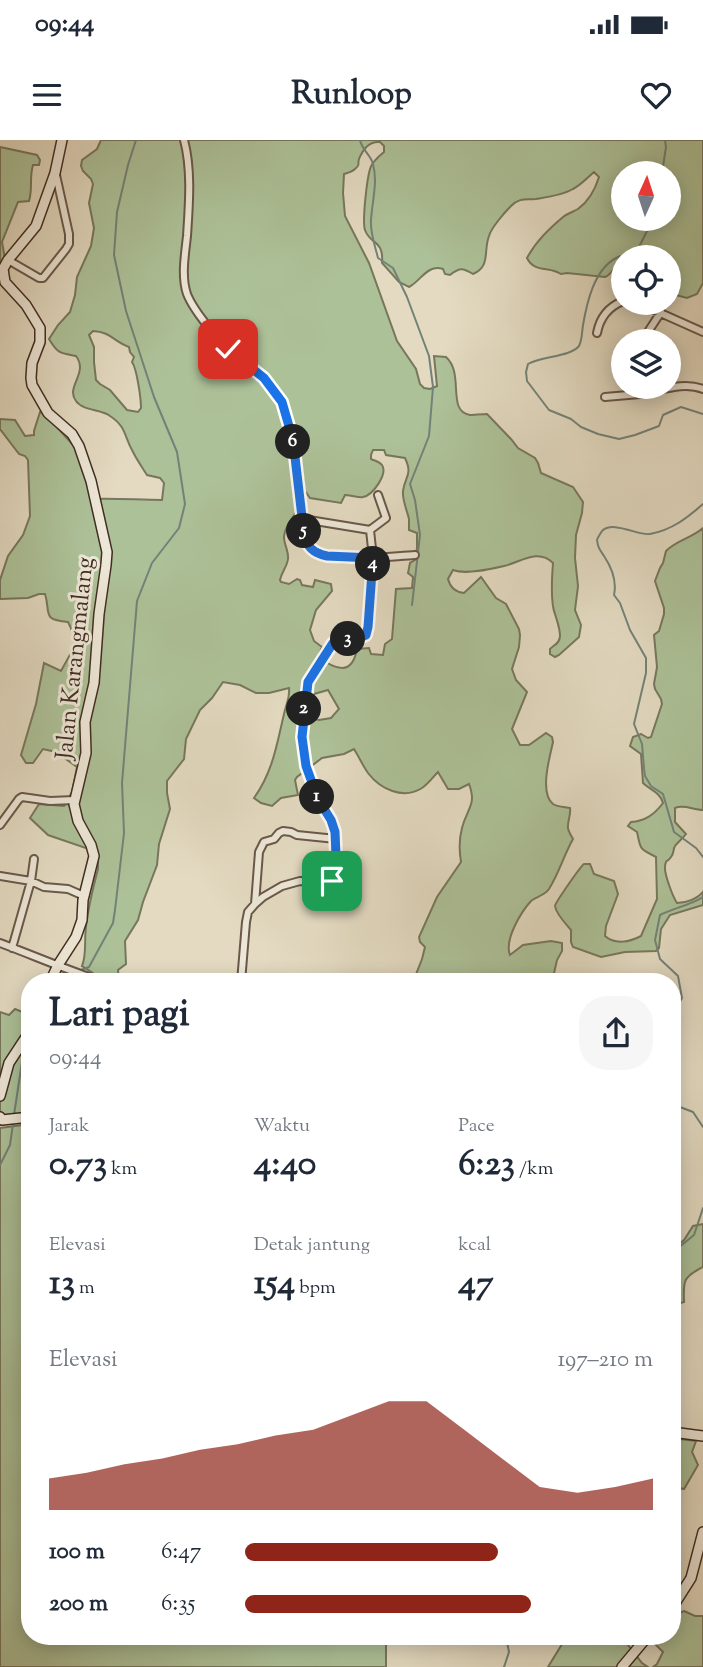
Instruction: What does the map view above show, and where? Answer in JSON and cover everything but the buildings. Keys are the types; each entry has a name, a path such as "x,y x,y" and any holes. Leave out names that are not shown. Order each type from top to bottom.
{"street":[{"path":"55,173 69,244 43,278 39,278 8,260 36,226 55,173 62,140"},
{"path":"184,140 189,178 184,272 187,293 192,306 222,341 264,378 282,402 293,440 306,541 319,555 373,558 415,555"},
{"name":"Jalan Karangmalang","path":"8,260 3,269 5,282 26,305 40,328 40,342 32,363 32,384 48,413 72,434 79,446 91,481 107,552 94,683 85,722 86,753 75,800 75,812 93,851 93,861 84,896 82,920 76,937 54,973"},
{"path":"597,333 602,317 611,308"},
{"path":"667,315 703,332"},
{"path":"681,387 697,386 703,389"},
{"path":"605,397 611,396"},
{"path":"303,519 370,530 386,517 378,495"},
{"path":"243,973 246,922 248,912 255,904 292,882 326,884 334,878 336,839 331,820 318,799 306,766 302,737 306,696 308,682 330,645 338,640 366,635 373,558 370,530"},
{"path":"0,825 22,797 50,801 75,800"},
{"path":"255,904 259,852 264,842 274,839 283,831 336,839"},
{"path":"12,948 31,881 34,859"},
{"path":"0,876 31,881 44,887 68,889 84,896"},
{"path":"0,943 79,973"},
{"path":"0,1096 9,1063 21,1045"},
{"path":"681,1433 703,1436"},
{"path":"681,1595 691,1578 703,1532"},
{"path":"622,1667 640,1645"}],"green space":[{"path":"101,140 703,140 703,283 697,294 687,298 681,296 681,245 611,245 611,273 605,277 561,274 530,263 527,258 543,236 588,199 599,177 594,172 565,193 514,203 490,233 484,263 479,271 473,274 459,270 450,275 437,268 424,274 409,287 399,282 382,263 381,250 367,235 364,225 370,169 384,152 384,146 380,142 370,144 361,155 358,166 344,174 345,216 369,263 397,341 416,369 420,384 430,389 437,386 434,356 446,357 452,364 457,399 463,412 470,415 487,414 518,448 535,458 541,473 573,487 583,502 576,535 575,558 578,586 575,610 581,625 579,637 559,655 555,657 550,654 550,649 560,638 552,603 553,563 535,556 478,571 453,570 448,579 453,589 464,593 481,577 496,598 506,604 520,635 512,669 516,680 527,692 512,729 520,745 529,745 546,733 552,737 547,792 553,804 570,808 568,828 573,839 549,889 531,901 518,919 511,934 509,949 510,955 523,945 551,941 562,943 554,973 417,973 425,947 419,937 437,897 461,862 461,832 472,802 469,784 459,789 448,789 438,772 415,791 392,791 373,779 354,749 344,754 322,758 297,777 295,780 298,795 281,798 272,806 261,803 254,798 274,756 289,688 256,693 240,685 223,682 200,710 186,739 184,759 167,781 170,809 159,844 157,865 138,920 125,941 126,964 118,970 118,973 93,973 82,966 85,932 98,861 86,848 48,835 30,818 39,804 64,806 72,792 77,767 56,752 43,749 33,763 26,763 21,755 36,704 44,663 61,671 73,647 74,636 68,622 50,617 45,594 0,599 0,580 8,556 23,535 30,516 28,460 19,454 0,429 0,419 15,420 25,436 34,435 40,412 45,414 74,446 85,469 92,499 162,500 164,483 160,478 147,475 116,420 83,407 76,401 73,390 79,374 79,362 76,356 57,350 49,339 70,312 77,277 91,246 94,228 89,203 93,184 81,166 82,160 97,149","holes":["93,331 104,333 129,347 134,357 132,362 136,371 141,408 138,412 127,410 110,390 96,380 94,347 89,335","373,450 384,450 386,455 405,458 407,464 403,498 409,530 417,533 415,560 410,563 408,573 413,577 412,588 396,589 392,639 385,644 383,655 371,654 369,648 357,649 355,658 347,667 337,667 318,657 322,647 314,641 310,630 316,610 332,591 331,584 315,580 313,587 302,585 297,579 289,584 281,582 288,559 284,533 296,512 294,494 305,491 310,498 341,503 345,495 363,497 371,492 383,474 382,465 371,459 371,455","328,690 339,709 331,718 314,719 310,696"]},
{"path":"0,147 37,155 40,160 39,165 33,165 29,201 18,202 2,242 5,259 0,262"},
{"path":"703,528 703,810 675,808 675,822 686,834 666,861 665,870 677,903 691,900 703,892 703,905 670,915 661,929 659,948 656,951 625,952 601,957 573,947 571,930 559,916 555,906 584,864 590,864 594,874 614,881 618,894 605,936 613,941 623,942 641,936 657,899 656,857 643,850 637,832 628,826 631,822 649,817 663,803 657,794 643,783 641,754 630,746 633,737 641,734 651,737 662,704 654,684 657,667 654,635 659,631 664,608 655,581 666,551"},
{"path":"15,1009 21,1011 21,1115 0,1116 0,1012 9,1015"},
{"path":"21,1125 21,1645 386,1645 386,1667 0,1667 0,1128"},
{"path":"703,1224 703,1267 686,1280 684,1302 681,1303 681,1242 693,1226"},
{"path":"681,1439 696,1441 692,1452 698,1465 684,1489 681,1488"},
{"path":"681,1612 703,1616 703,1667 653,1667 663,1652 656,1645 681,1645"},
{"path":"561,1645 628,1645 648,1667 548,1667"}],"waterway":[{"path":"78,971 89,967 113,923 124,833 122,783 137,601 152,563 179,528 185,504 177,452 154,397 126,311 114,255 117,212 136,140"},
{"path":"360,140 372,161 374,171 371,225 378,258 393,268 407,297 429,356 433,387 429,436 410,484 420,535 412,605"},
{"path":"664,161 665,140"},
{"path":"647,231 637,251 608,263 597,278 587,307 579,346 575,350 528,364 527,381 549,410 571,419 581,427 619,439 659,426 663,415 681,407 703,414"},
{"path":"703,504 679,523 665,530 645,534 612,527 602,531 597,540 613,575 614,595 646,658 646,673 634,724 642,744 645,776 651,786 663,794 674,832 696,848 703,857"},
{"path":"675,973 660,959 655,940 660,915 703,897"},
{"path":"681,992 681,1000"},
{"path":"14,1115 21,1069"},
{"path":"681,1107 693,1112 703,1127"},
{"path":"0,1165 10,1145 13,1124"},
{"path":"681,1246 694,1235 703,1208"},
{"path":"504,1667 509,1652 508,1645"}],"route":[{"path":"228,349 264,378 282,402 291,429 304,534 309,547 319,555 373,558 366,635 338,640 330,645 308,682 303,751 318,799 335,832 336,856 332,881"}]}
